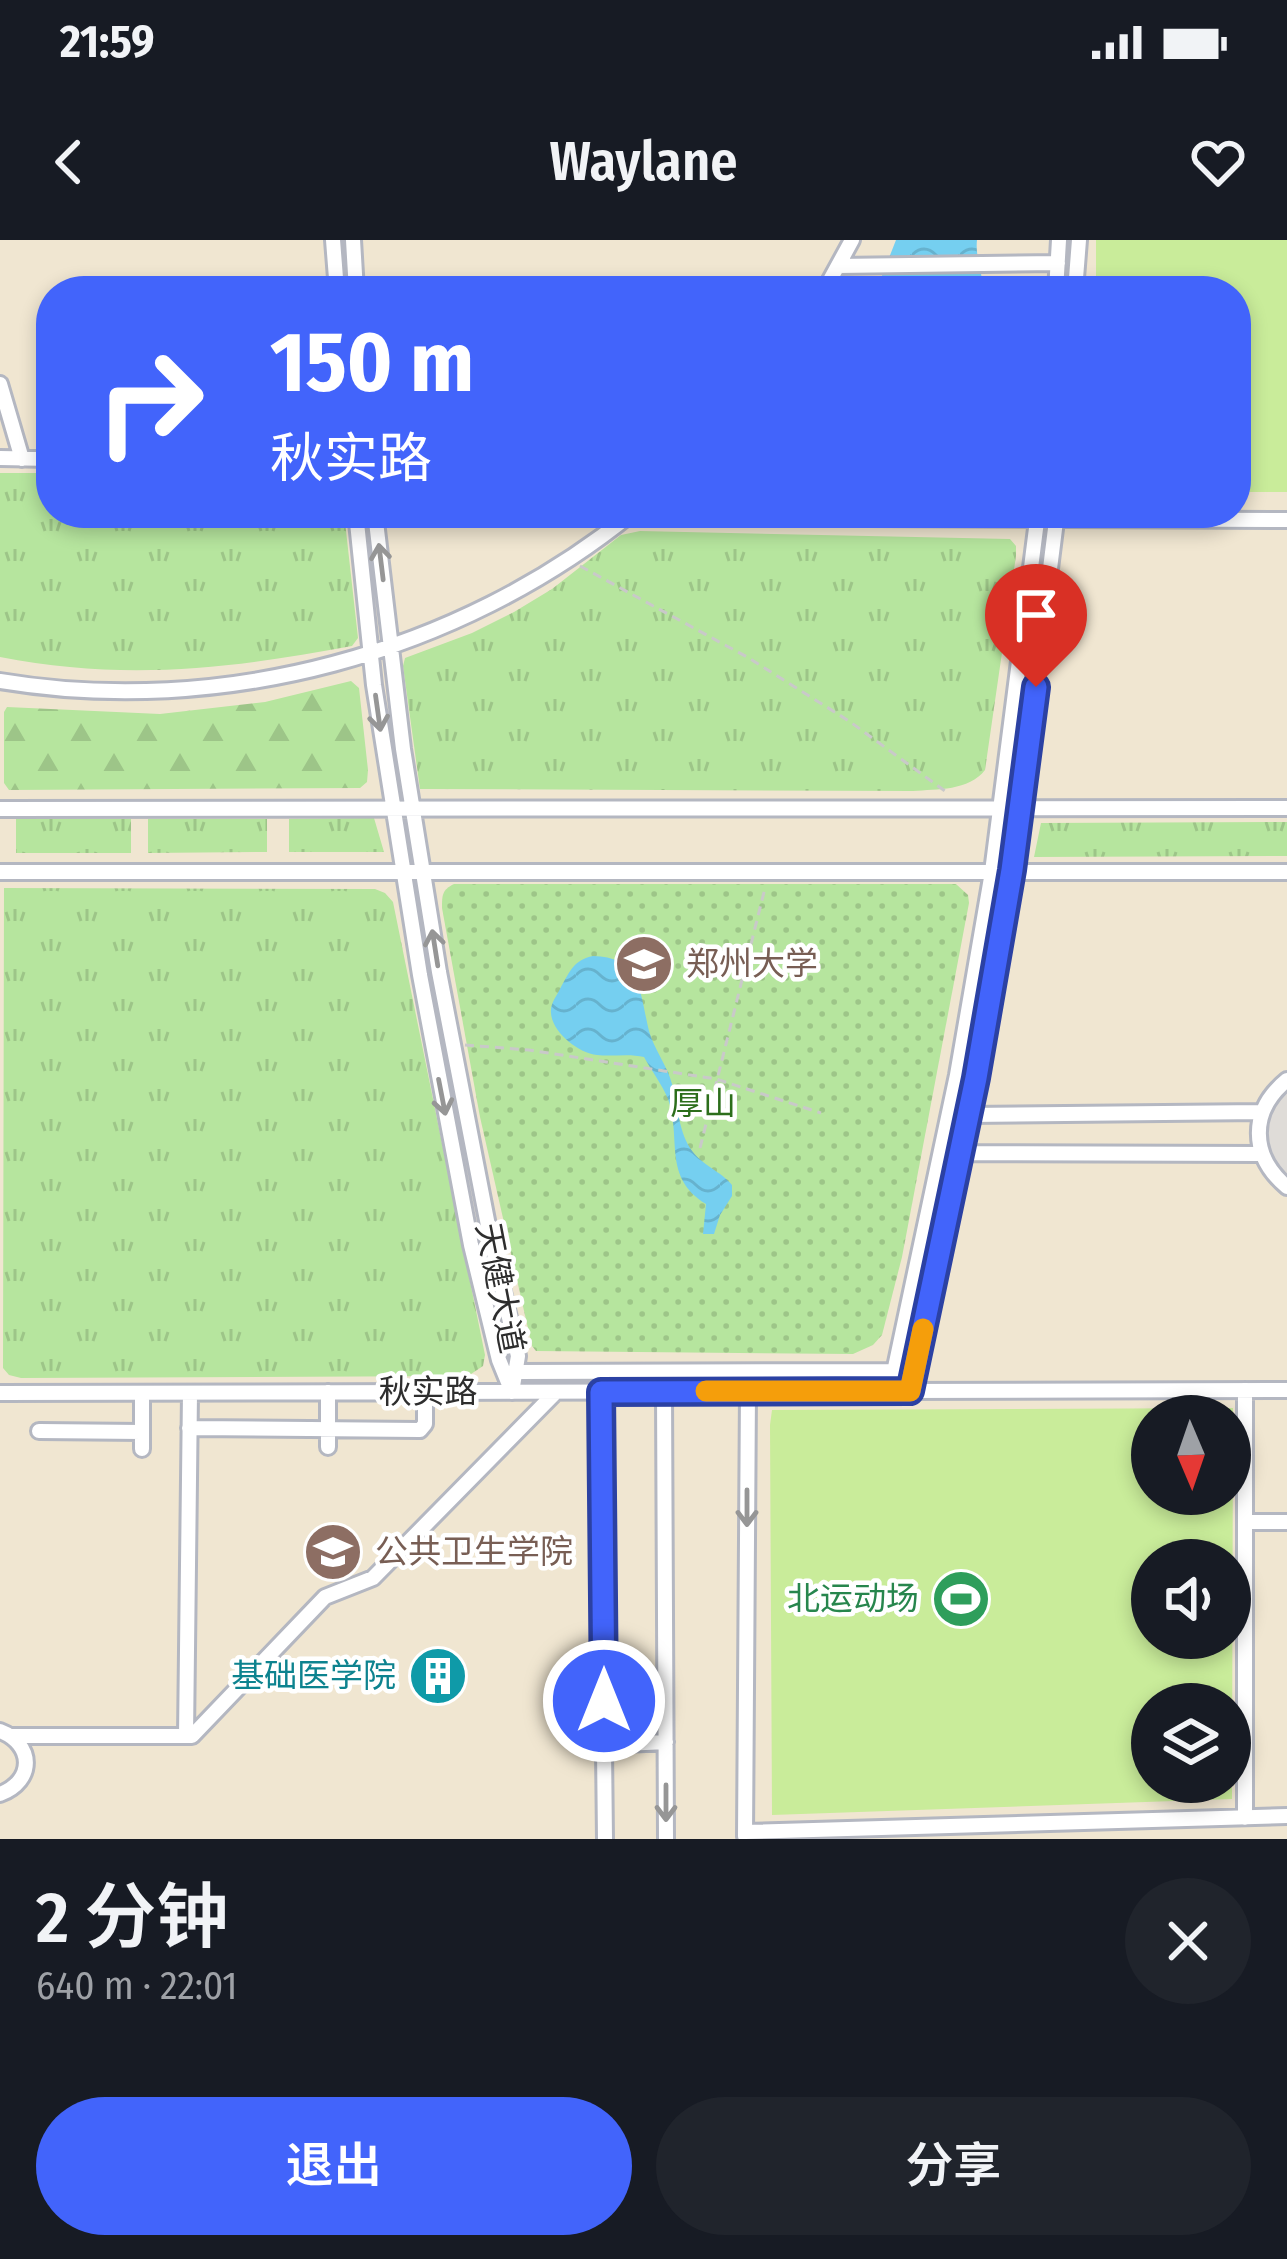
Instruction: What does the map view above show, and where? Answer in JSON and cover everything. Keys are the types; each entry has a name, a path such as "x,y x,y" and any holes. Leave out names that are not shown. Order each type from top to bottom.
{"lane":[{"path":"333,240 336,276"},
{"path":"353,240 355,276"},
{"path":"832,276 851,240"},
{"path":"1057,276 1059,240"},
{"path":"1076,276 1078,240"},
{"path":"838,266 1058,263"},
{"path":"0,384 22,458"},
{"path":"0,458 36,458"},
{"path":"1251,519 1287,520"},
{"name":"天健大道","path":"358,528 393,808 428,1021 471,1245 499,1360 512,1392"},
{"name":"天健大道","path":"377,528 413,808 452,1044 518,1355 512,1392"},
{"path":"0,681 93,690 175,689 276,676 390,646 484,607 568,559 611,528"},
{"path":"890,1391 957,1075 992,872 1035,528"},
{"path":"910,1391 969,1115 1011,872 1055,528"},
{"path":"0,809 1287,808"},
{"path":"0,872 1287,872"},
{"path":"1287,1080 1262,1112 1259,1140 1270,1172 1287,1187"},
{"path":"969,1115 1262,1112"},
{"path":"961,1154 1262,1154"},
{"path":"515,1372 894,1371"},
{"path":"1245,1390 1245,1817"},
{"name":"秋实路","path":"0,1394 1287,1390"},
{"path":"664,1391 666,1839"},
{"path":"748,1391 745,1835 1287,1816"},
{"path":"328,1392 328,1447"},
{"path":"189,1428 420,1430 425,1392"},
{"path":"6,1733 193,1736 325,1597 373,1578 556,1392"},
{"path":"601,1392 605,1839"},
{"path":"39,1432 142,1441 142,1393"},
{"path":"186,1736 190,1393"},
{"path":"1245,1522 1287,1522"},
{"path":"0,1794 17,1785 25,1771 25,1754 6,1733"},
{"path":"604,1745 666,1742"}],"path":[{"path":"568,559 747,658 849,721 968,808"},
{"path":"700,1148 769,872"},
{"path":"452,1044 529,1050 716,1079 821,1113"}],"shaded area":[{"name":"郑州大学","path":"0,240 1287,240 1287,1839 0,1839"},
{"path":"1287,1084 1287,1189 1259,1144 1276,1093"}],"green space":[{"path":"1096,240 1287,240 1287,492 1251,492 1251,276 1096,276"},
{"path":"0,473 36,473 36,528 346,528 358,638 352,646 176,669 90,669 0,657"},
{"path":"640,531 1010,539 1016,556 985,770 962,785 913,791 420,789 405,658 514,612 621,535"},
{"path":"351,681 359,688 368,770 367,782 360,788 9,790 4,783 7,707 160,714 265,702"},
{"path":"374,818 384,852 289,852 289,819"},
{"path":"16,819 131,819 131,853 16,853"},
{"path":"148,819 267,819 267,852 148,853"},
{"path":"1287,822 1287,856 1034,857 1041,823"},
{"name":"厚山","path":"454,884 956,884 968,895 902,1257 882,1335 873,1345 853,1354 536,1351 480,1117 442,908 444,893"},
{"path":"4,888 375,889 385,893 393,902 485,1355 483,1366 468,1376 9,1375 3,1368"},
{"name":"北运动场","path":"1131,1408 1131,1515 1233,1515 1233,1539 1131,1539 1131,1659 1232,1659 1232,1683 1131,1683 1131,1803 772,1815 772,1410"}],"water":[{"path":"896,240 977,240 981,276 882,276"},
{"path":"593,956 621,963 636,980 686,1141 732,1185 732,1196 714,1234 703,1234 706,1204 683,1182 668,1099 644,1057 582,1050 552,1020 553,1003 570,971"}],"slow traffic":[{"path":"706,1391 910,1391 923,1329"}],"place":[{"name":"郑州大学","path":"644,964"},
{"name":"公共卫生学院","path":"333,1552"},
{"name":"北运动场","path":"961,1599"},
{"name":"基础医学院","path":"438,1676"}],"route":[{"path":"604,1701 601,1392 910,1391 976,1078 1012,870 1036,687"}]}
